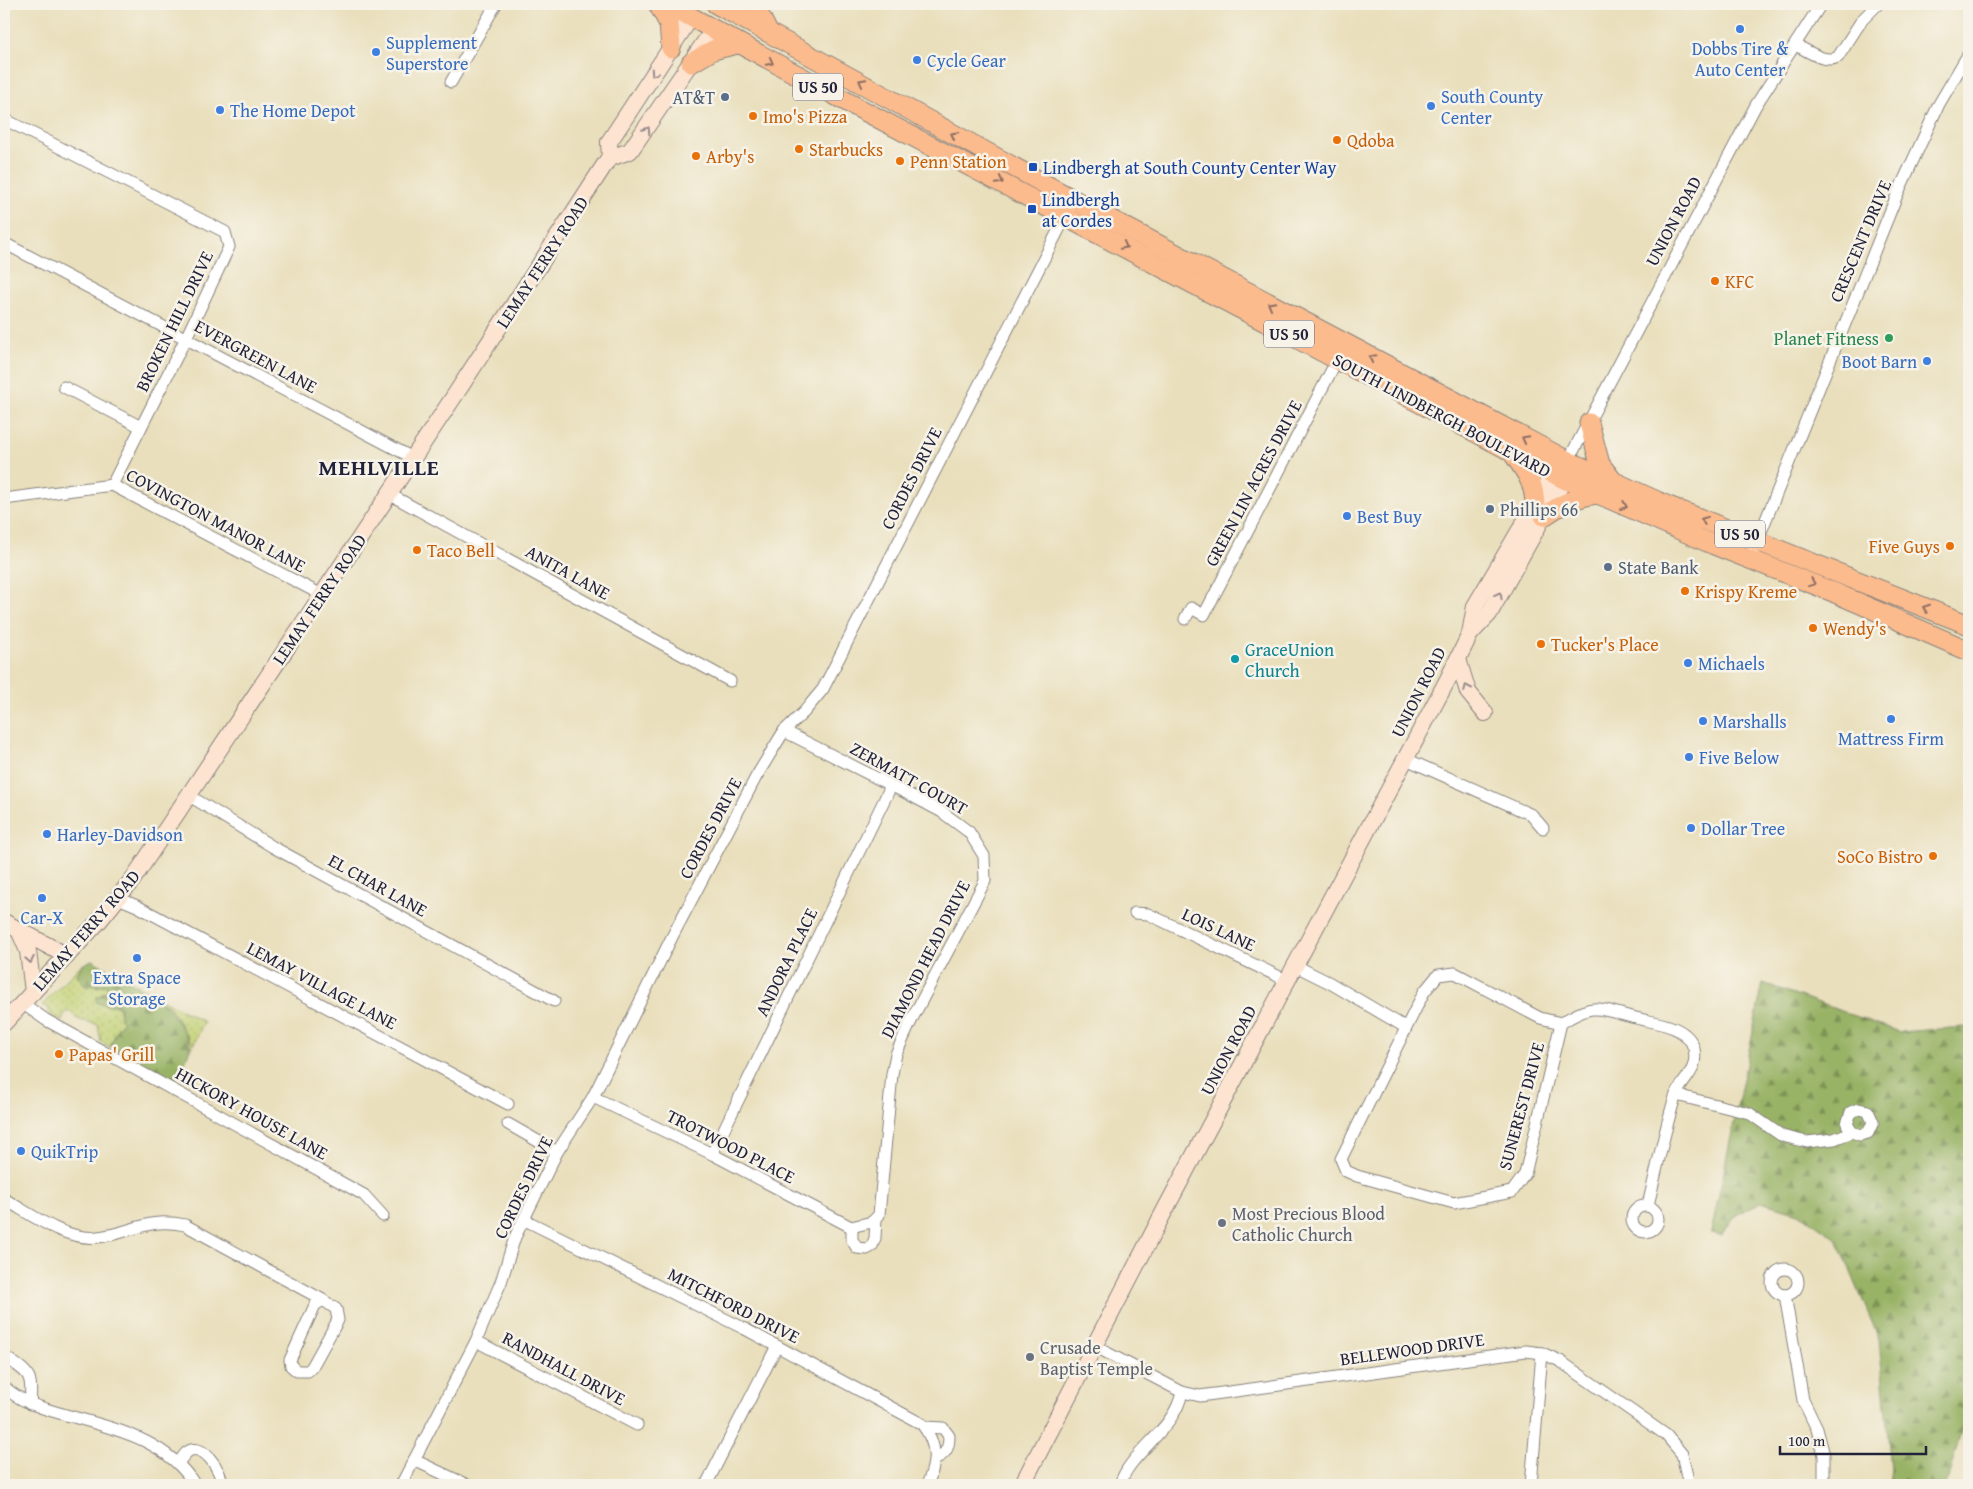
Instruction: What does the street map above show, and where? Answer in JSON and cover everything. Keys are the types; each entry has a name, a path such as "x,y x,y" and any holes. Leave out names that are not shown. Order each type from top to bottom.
{"main road":[{"path":"658,4 669,24 671,48"},
{"name":"SOUTH LINDBERGH BOULEVARD","path":"667,4 695,11 712,30 737,44 1070,208 1562,471 1596,494 1850,599 1969,651"},
{"path":"754,4 768,32"},
{"path":"610,158 630,151 691,63 712,30 724,6"},
{"name":"SOUTH LINDBERGH BOULEVARD","path":"724,6 768,32 865,83 1070,208"},
{"name":"LEMAY FERRY ROAD","path":"4,1023 118,898 322,595 610,158 610,142 695,11"},
{"path":"691,63 713,50 737,44"},
{"name":"SOUTH LINDBERGH BOULEVARD","path":"1341,352 1511,452 1562,471 1613,481 1757,541 1969,625"},
{"path":"1589,423 1600,464 1613,481"},
{"path":"1511,452 1531,480 1540,511 1578,496 1596,494"},
{"name":"UNION ROAD","path":"1022,1485 1406,759 1470,634 1489,614 1562,471"},
{"path":"1458,659 1468,692 1485,713"},
{"path":"4,922 67,956"},
{"path":"19,930 28,951 27,997"}],"street":[{"path":"451,82 496,4"},
{"name":"UNION ROAD","path":"1562,471 1756,105 1821,4"},
{"path":"1796,45 1824,59 1832,60 1838,58 1862,20 1878,4"},
{"name":"CRESCENT DRIVE","path":"1750,559 1897,195 1939,104 1969,53"},
{"name":"BROKEN HILL DRIVE","path":"4,119 225,232 229,247 186,338 112,484"},
{"name":"CORDES DRIVE","path":"401,1485 476,1341 501,1282 515,1237 557,1152 593,1097 672,937 756,778 784,731 804,712 823,689 1070,208"},
{"name":"EVERGREEN LANE","path":"4,243 413,458"},
{"name":"GREEN LIN ACRES DRIVE","path":"1185,618 1191,608 1204,614 1341,352"},
{"path":"64,387 141,427"},
{"name":"COVINGTON MANOR LANE","path":"4,499 112,484 322,595"},
{"name":"ANITA LANE","path":"389,494 730,682"},
{"name":"ZERMATT COURT","path":"784,731 942,812 969,832 984,856 985,881"},
{"path":"1406,759 1532,815 1543,828"},
{"name":"ANDORA PLACE","path":"712,1154 891,786"},
{"name":"EL CHAR LANE","path":"188,795 273,847 554,1001"},
{"name":"DIAMOND HEAD DRIVE","path":"876,1218 880,1207 892,1074 896,1054 912,1017 985,881"},
{"name":"LEMAY VILLAGE LANE","path":"118,898 137,906 508,1104"},
{"name":"LOIS LANE","path":"1135,913 1148,914 1288,981"},
{"path":"1296,966 1330,983 1406,1027 1424,992 1438,975 1455,973 1540,1018 1560,1023 1580,1010 1598,1008 1674,1028 1688,1039 1694,1049 1694,1068 1676,1095 1648,1205"},
{"name":"HICKORY HOUSE LANE","path":"27,997 46,1020 364,1195 383,1216"},
{"name":"SUNEREST DRIVE","path":"1406,1027 1341,1159 1346,1171 1357,1176 1454,1203 1512,1192 1525,1174 1560,1023"},
{"path":"1676,1095 1749,1113 1782,1136 1807,1142 1834,1139 1852,1132"},
{"name":"TROTWOOD PLACE","path":"593,1097 712,1154 852,1227"},
{"path":"508,1124 557,1152"},
{"path":"4,1199 68,1233 86,1237 99,1237 159,1222 184,1226 323,1300 336,1309 338,1320 312,1367 308,1371 296,1371 291,1366 290,1360 316,1306 323,1300"},
{"path":"876,1218 875,1238 872,1246 867,1249 857,1248 852,1240 852,1227 865,1224 876,1218"},
{"name":"MITCHFORD DRIVE","path":"525,1220 777,1346 910,1416 925,1427 943,1428 949,1436 949,1448 945,1454 935,1460 927,1485"},
{"path":"1785,1295 1803,1400 1817,1429 1824,1455 1824,1485"},
{"name":"RANDHALL DRIVE","path":"476,1341 637,1425"},
{"path":"706,1485 777,1346"},
{"name":"BELLEWOOD DRIVE","path":"1094,1346 1182,1392 1200,1396 1526,1351 1542,1354 1560,1361 1666,1435 1682,1454 1687,1466 1689,1485"},
{"path":"1531,1485 1542,1354"},
{"path":"4,1356 28,1373 32,1383 30,1404"},
{"path":"4,1386 21,1400 30,1404 143,1440 161,1449 178,1463 195,1485"},
{"path":"1120,1485 1122,1479 1138,1457 1178,1409 1182,1392"},
{"path":"925,1427 934,1445 935,1460"},
{"path":"178,1463 186,1452 195,1450 203,1452 218,1469 222,1485"},
{"path":"414,1460 467,1485"}],"green space":[{"path":"92,960 150,993 155,1000 166,1005 170,1010 183,1030 189,1045 187,1057 174,1082 110,1047 117,1030 123,1022 120,1019 120,1006 97,1003 96,998 107,991 108,987 105,985 85,986 77,974 82,965"},
{"path":"81,965 80,970 95,987 105,985 108,987 107,991 96,998 105,1005 120,1006 123,1022 117,1030 110,1047 101,1042 98,1025 76,1018 70,1011 65,1013 62,1021 48,1013 50,1009 42,1005"},
{"path":"1763,983 1900,1032 1964,1027 1969,1030 1969,1403 1946,1485 1889,1485 1891,1469 1879,1339 1837,1239 1799,1213 1761,1202 1736,1215 1721,1235 1711,1233"},
{"path":"150,993 204,1022 191,1050 190,1041 169,1006 151,997"}],"place":[{"name":"Dobbs Tire & Auto Center","path":"1740,29"},
{"name":"Supplement Superstore","path":"376,52"},
{"name":"Cycle Gear","path":"917,60"},
{"name":"AT&T","path":"725,97"},
{"name":"South County Center","path":"1431,106"},
{"name":"The Home Depot","path":"220,110"},
{"name":"Imo's Pizza","path":"753,116"},
{"name":"Qdoba","path":"1337,140"},
{"name":"Starbucks","path":"799,149"},
{"name":"Arby's","path":"696,156"},
{"name":"Penn Station","path":"900,161"},
{"name":"Lindbergh at South County Center Way","path":"1033,167"},
{"name":"Lindbergh at Cordes","path":"1032,209"},
{"name":"KFC","path":"1715,281"},
{"name":"Planet Fitness","path":"1889,338"},
{"name":"Boot Barn","path":"1927,361"},
{"name":"Phillips 66","path":"1490,509"},
{"name":"Best Buy","path":"1347,516"},
{"name":"Five Guys","path":"1950,546"},
{"name":"Taco Bell","path":"417,550"},
{"name":"State Bank","path":"1608,567"},
{"name":"Krispy Kreme","path":"1685,591"},
{"name":"Wendy's","path":"1813,628"},
{"name":"Tucker's Place","path":"1541,644"},
{"name":"GraceUnion Church","path":"1235,659"},
{"name":"Michaels","path":"1688,663"},
{"name":"Mattress Firm","path":"1891,719"},
{"name":"Marshalls","path":"1703,721"},
{"name":"Five Below","path":"1689,757"},
{"name":"Dollar Tree","path":"1691,828"},
{"name":"Harley-Davidson","path":"47,834"},
{"name":"SoCo Bistro","path":"1933,856"},
{"name":"Car-X","path":"42,898"},
{"name":"Extra Space Storage","path":"137,958"},
{"name":"Papas' Grill","path":"59,1054"},
{"name":"QuikTrip","path":"21,1151"},
{"name":"Most Precious Blood Catholic Church","path":"1222,1223"},
{"name":"Crusade Baptist Temple","path":"1030,1357"}],"district":[{"name":"MEHLVILLE","path":"379,467"}]}
